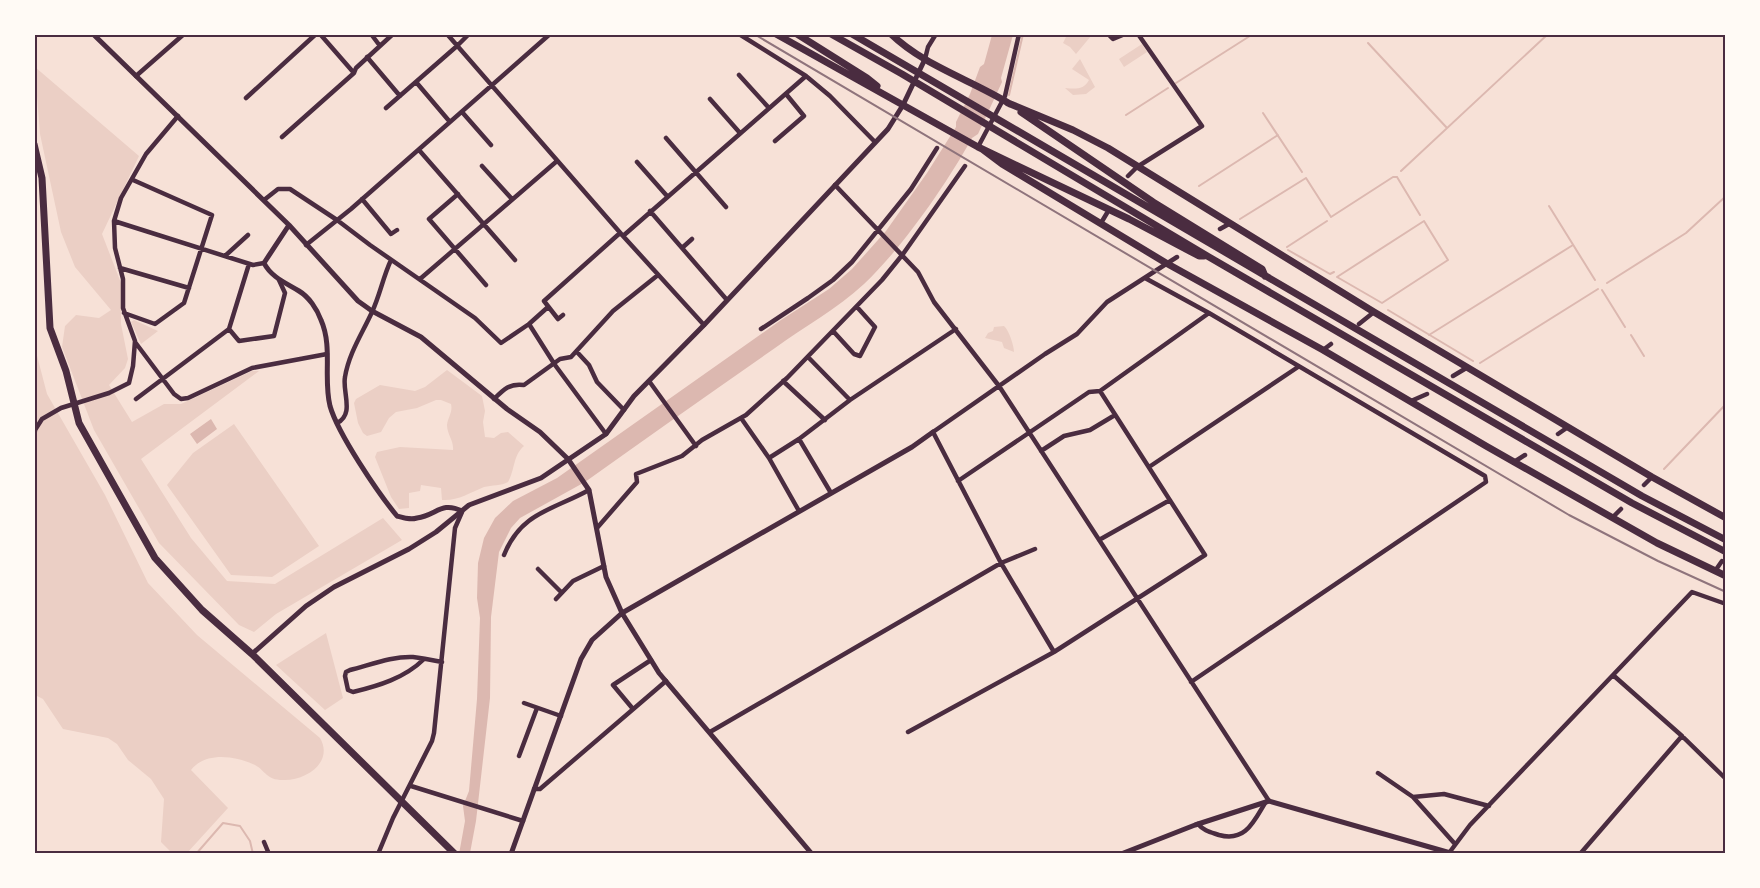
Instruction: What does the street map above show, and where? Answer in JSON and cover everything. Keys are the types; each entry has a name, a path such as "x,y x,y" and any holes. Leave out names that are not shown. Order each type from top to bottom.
{"main road":[{"path":"776,34 978,147 1129,219 1199,256 1209,257"},
{"path":"797,34 867,78 890,98"},
{"path":"831,34 903,74 1209,257 1632,503 1725,552"},
{"path":"852,34 1642,496 1725,540"},
{"path":"884,34 925,59 1004,101 1153,202 1262,269 1266,278"},
{"path":"891,34 900,44"},
{"path":"1004,101 1073,130 1108,148 1374,312 1568,428 1725,518"},
{"path":"34,144 42,178 50,328 66,371 80,423 155,558 202,610 252,654 454,853"},
{"path":"978,147 1002,164 1166,263 1323,350 1657,543 1725,576"}],"street":[{"path":"93,34 289,225 358,301 421,337 494,399 540,432 570,461 588,488 606,577 622,613 666,681 812,854"},
{"path":"136,76 183,34"},
{"path":"246,98 318,34 354,73"},
{"path":"371,34 380,46"},
{"path":"282,137 354,73 356,68 393,34"},
{"path":"447,34 621,234 704,325"},
{"path":"386,108 469,34"},
{"path":"306,245 362,200 550,34"},
{"path":"739,34 806,76 830,96 875,142"},
{"path":"252,654 306,606 334,587 409,549 436,532 469,505 541,478 570,461 606,434 634,396 888,129 903,105 936,34"},
{"path":"978,147 1004,101 1019,34"},
{"path":"1108,34 1113,39 1125,34"},
{"path":"1128,176 1137,167 1202,126 1138,34"},
{"path":"367,57 400,96"},
{"path":"739,75 769,108"},
{"path":"563,315 558,319 544,302 806,76"},
{"path":"416,82 450,122"},
{"path":"775,141 804,116 786,94"},
{"path":"710,99 740,133"},
{"path":"462,112 491,145"},
{"path":"178,116 146,154 121,198 114,221 115,248 123,279 124,313 135,341 162,379 181,399 188,398 252,368 327,354"},
{"path":"666,138 726,207"},
{"path":"761,328 832,280 852,262 910,189 937,148"},
{"path":"419,150 515,260"},
{"path":"420,279 557,161"},
{"path":"638,162 667,196"},
{"path":"482,166 512,199"},
{"path":"597,528 637,482 636,474 682,456 702,440 741,418 808,357 857,307 965,166"},
{"path":"124,313 155,324 184,303 212,215 132,180"},
{"path":"836,184 918,272 934,302 999,386 1267,802"},
{"path":"264,200 278,189 290,189 475,318 501,343 529,324 548,307"},
{"path":"458,194 429,219 486,285"},
{"path":"362,200 391,234 397,230"},
{"path":"651,211 727,300"},
{"path":"1101,223 1107,213"},
{"path":"114,221 253,265 264,262 289,225"},
{"path":"1221,230 1229,224"},
{"path":"225,256 248,235"},
{"path":"682,248 692,239"},
{"path":"511,854 581,659 592,640 622,613 912,447 1077,334 1107,302 1177,257"},
{"path":"337,423 344,419 346,414 344,387 348,363 372,311 391,260"},
{"path":"264,262 279,280 301,292 312,304 321,320 326,333 330,407 337,423 387,504 397,516 414,519 429,515 442,507 452,506 462,512"},
{"path":"136,399 229,329 249,264"},
{"path":"120,268 189,288"},
{"path":"494,399 504,388 514,384 524,385 560,359 572,357 613,311 658,275"},
{"path":"1145,278 1209,313 1485,476 1486,482 1191,682"},
{"path":"229,329 239,341 274,336 285,293 279,280"},
{"path":"833,331 854,354 860,356 875,327 857,307"},
{"path":"1359,324 1374,312"},
{"path":"958,481 1089,392 1100,391 1209,313"},
{"path":"529,324 606,434"},
{"path":"769,458 956,329"},
{"path":"34,441 35,430 42,419 61,408 109,393 129,383 135,341"},
{"path":"1323,350 1331,344"},
{"path":"578,352 589,365 597,382 624,410"},
{"path":"808,357 850,400"},
{"path":"1149,467 1298,367"},
{"path":"1453,376 1468,367"},
{"path":"649,381 696,446"},
{"path":"783,381 825,420"},
{"path":"908,732 1054,652 1205,555 1100,391"},
{"path":"1411,401 1427,394"},
{"path":"1041,451 1060,437 1090,430 1115,415"},
{"path":"741,418 769,458 799,511"},
{"path":"1558,434 1568,428"},
{"path":"933,432 1001,563 1054,652"},
{"path":"799,439 831,493"},
{"path":"1514,462 1525,455"},
{"path":"1644,485 1652,477"},
{"path":"504,555 515,533 533,517 588,488"},
{"path":"1099,540 1170,500"},
{"path":"1612,517 1621,509"},
{"path":"378,854 432,741 455,528 462,512"},
{"path":"710,732 1001,563 1035,549"},
{"path":"1715,572 1722,561"},
{"path":"556,599 561,592 582,576 604,566"},
{"path":"538,569 561,592"},
{"path":"1121,854 1198,824 1267,802 1450,853 1455,844 1489,806 1692,592 1725,604"},
{"path":"424,659 405,674 381,684 353,692 348,690 345,676 350,669 403,658 424,659 442,662"},
{"path":"633,709 613,685 651,660"},
{"path":"1613,675 1682,736 1725,779"},
{"path":"534,789 540,789 666,681"},
{"path":"524,704 561,716"},
{"path":"519,756 537,708"},
{"path":"1580,854 1682,736"},
{"path":"1378,773 1413,797 1455,844"},
{"path":"411,786 523,821"},
{"path":"1413,797 1444,794 1489,806"},
{"path":"1198,824 1204,830 1235,837 1244,832 1267,802"},
{"path":"264,842 268,854"}],"shaded area":[{"path":"1088,34 1091,36 1076,54 1063,43 1067,35"},
{"path":"992,35 1013,35 1001,78 1002,82 978,134 972,138 923,215 879,269 854,293 832,309 585,482 520,518 511,528 499,552 491,617 490,698 476,821 470,853 459,854 465,821 463,806 469,791 477,699 480,618 477,598 478,563 484,538 495,518 513,501 557,478 781,320 829,289 852,269 886,231 956,127 956,122 980,67 984,64"},
{"path":"1142,44 1147,52 1124,67 1119,59"},
{"path":"1080,59 1095,87 1086,94 1073,95 1065,88 1082,87 1089,80 1072,69"},
{"path":"35,67 139,156 102,234 121,283 121,324 128,359 125,368 109,385 132,422 164,404 181,404 252,371 259,371 141,459 191,538 227,581 275,584 383,518 402,540 276,614 254,632 239,625 159,543 94,430 62,347 65,326 76,315 99,318 111,310 75,267 61,232 40,134"},
{"path":"134,320 158,331 141,344 131,322"},
{"path":"1004,326 1011,338 1014,352 1004,348 1002,342 985,338 994,327"},
{"path":"34,344 47,394 105,495 148,583 197,635 320,738 323,747 321,762 309,773 292,779 273,778 259,767 239,759 213,758 197,764 191,770 228,808 187,853 172,853 161,842 164,799 151,779 128,760 117,744 108,738 63,729 43,699 35,695"},
{"path":"447,370 482,396 485,411 483,422 485,437 494,438 501,433 508,432 524,446 518,454 508,482 484,487 448,500 442,500 441,488 421,485 420,491 409,493 409,508 399,509 391,497 375,457 377,452 400,447 453,450 447,425 451,404 436,400 417,408 396,412 389,418 381,432 367,436 358,423 354,403 356,399 380,385 415,391 425,387"},
{"path":"211,419 217,429 197,444 190,434"},
{"path":"234,424 319,546 272,577 231,575 167,485 193,453"},
{"path":"326,633 343,698 325,710 276,665"}],"waterway":[{"path":"1009,95 1023,34"},
{"path":"1176,83 1253,34"},
{"path":"1401,171 1548,34"},
{"path":"1368,43 1447,128"},
{"path":"1126,115 1168,88"},
{"path":"1263,113 1302,172"},
{"path":"1199,186 1278,135"},
{"path":"1306,178 1331,217 1393,177 1397,177"},
{"path":"1397,177 1420,215"},
{"path":"1240,219 1306,178"},
{"path":"1607,283 1686,233 1726,196"},
{"path":"1549,206 1595,280"},
{"path":"1287,247 1327,221"},
{"path":"1424,221 1448,260 1382,303 1337,277 1424,221"},
{"path":"1429,335 1573,245"},
{"path":"1288,250 1330,274 1334,272"},
{"path":"1480,363 1598,289"},
{"path":"1602,290 1625,327"},
{"path":"1388,310 1473,361"},
{"path":"1631,335 1644,356"},
{"path":"1664,469 1726,404"},
{"path":"196,854 223,823 240,826 250,841 253,854"}],"railway":[{"path":"754,34 1569,515 1658,561 1726,592"}]}
